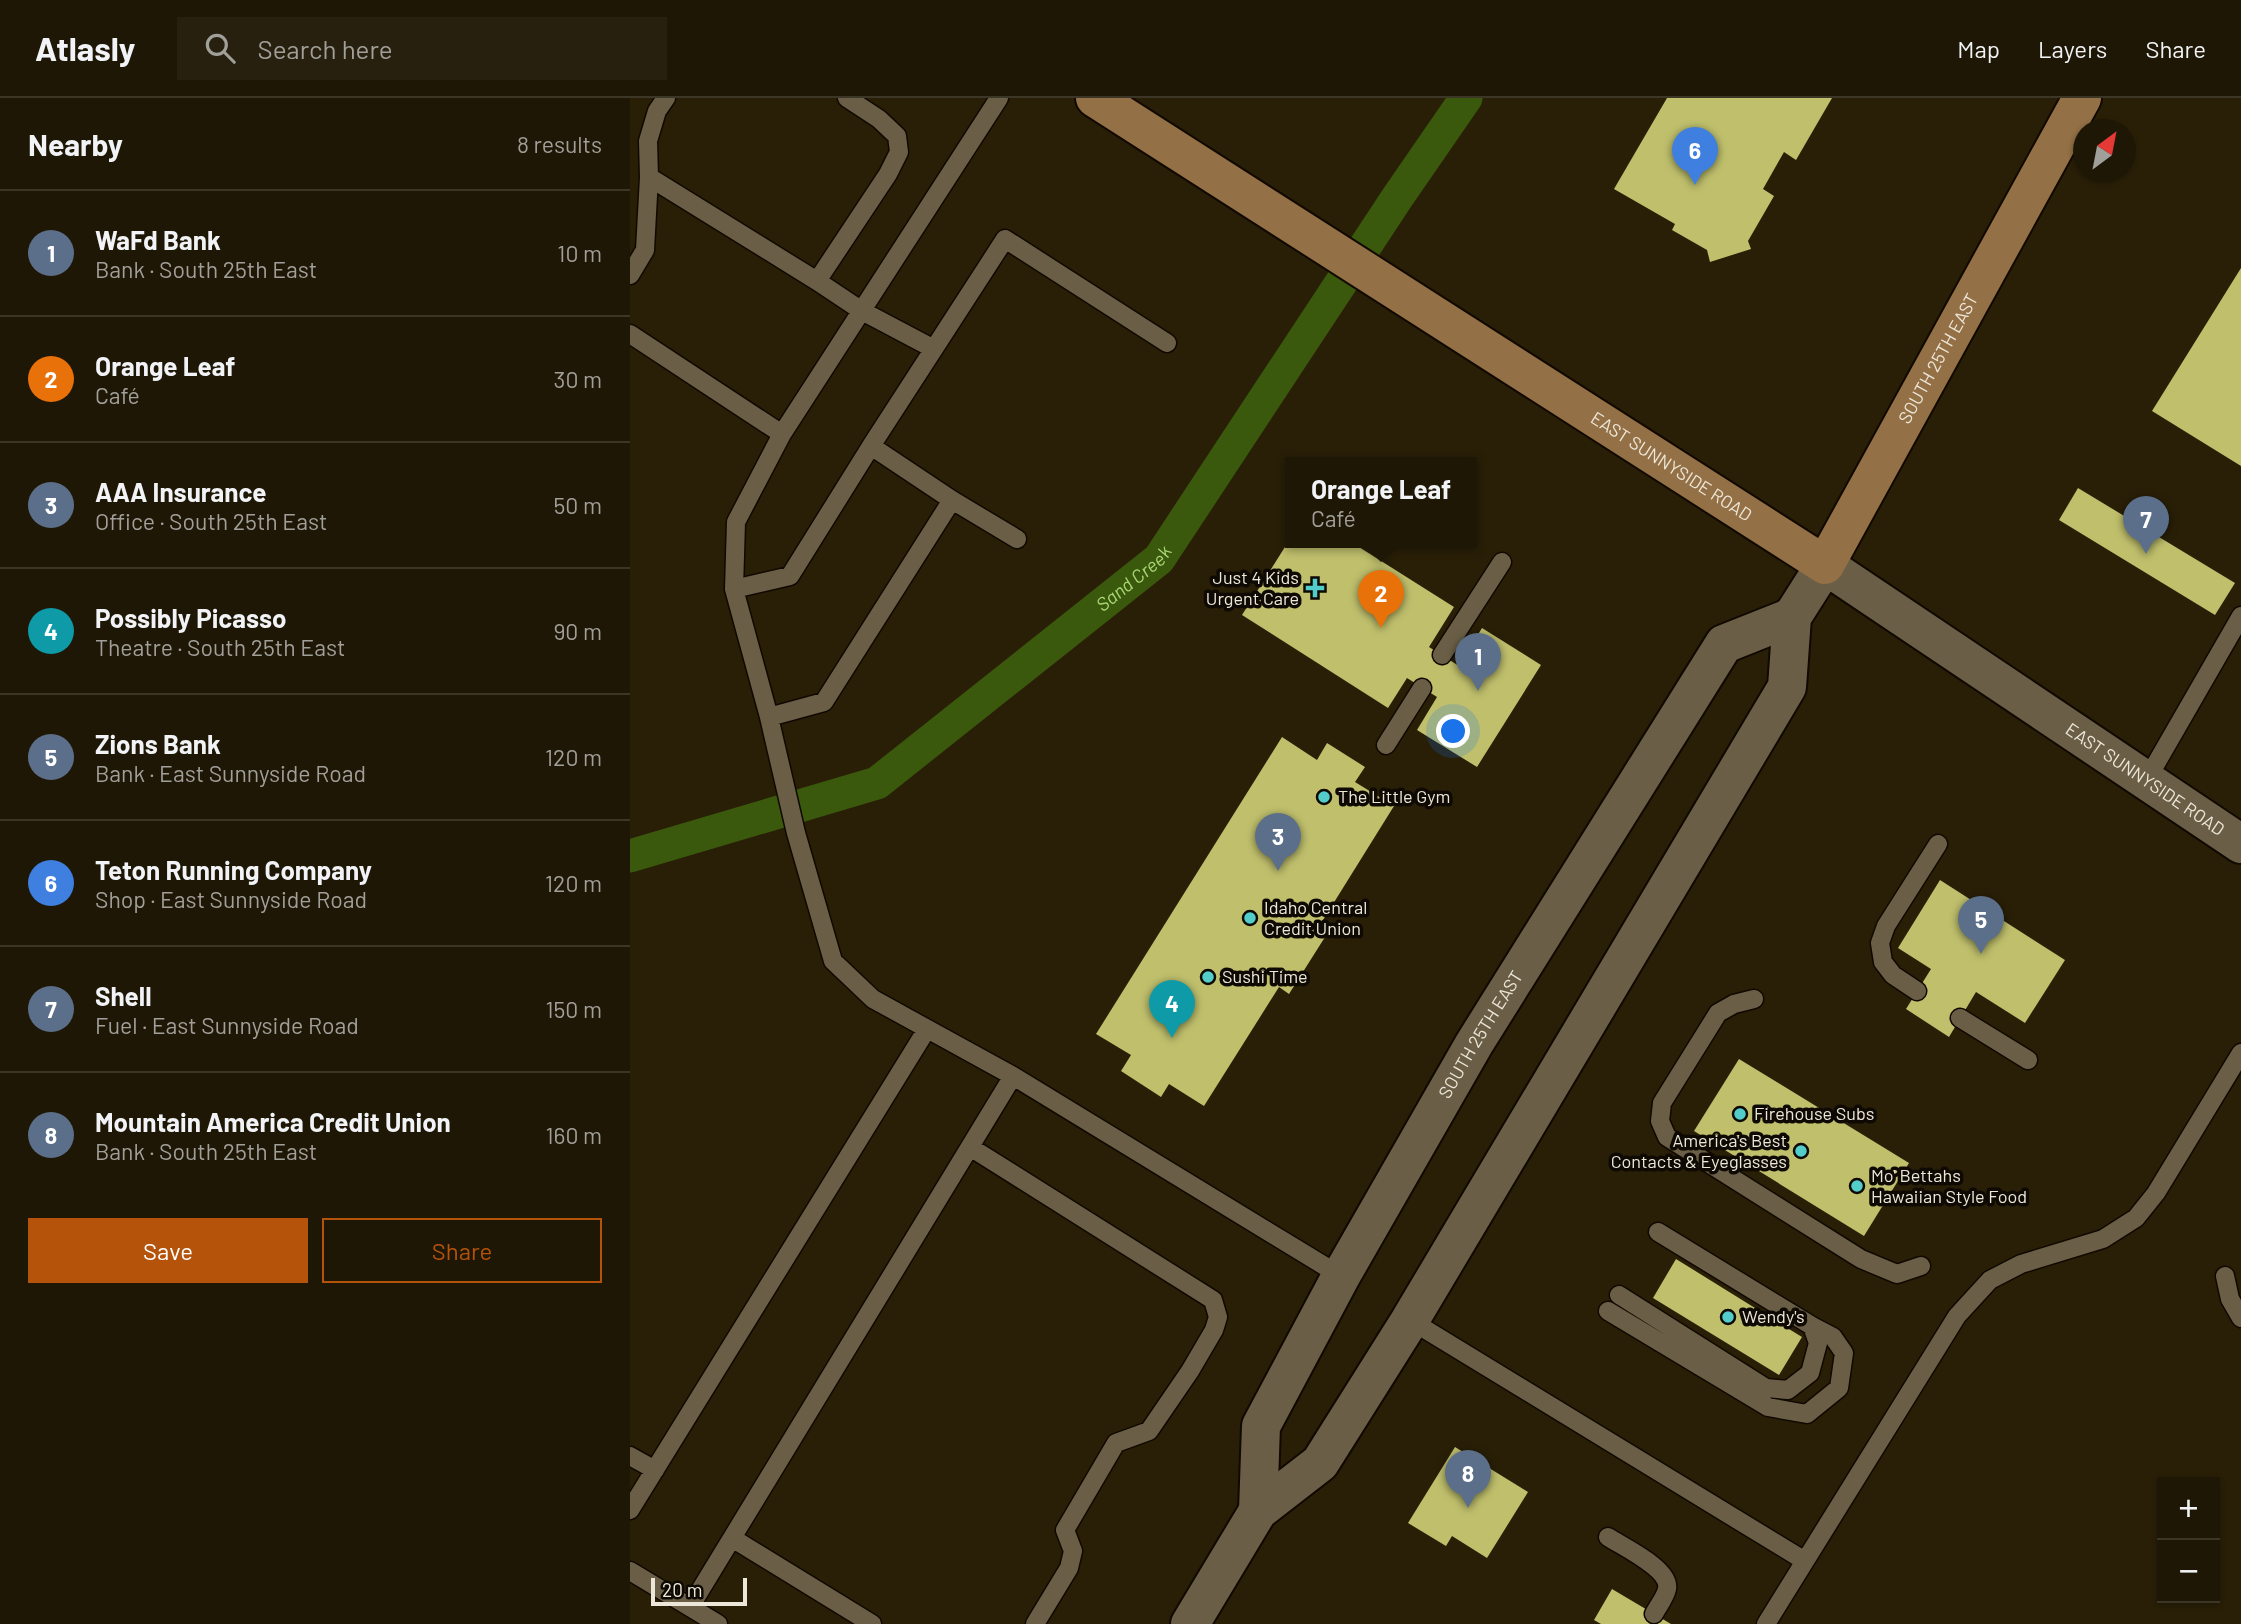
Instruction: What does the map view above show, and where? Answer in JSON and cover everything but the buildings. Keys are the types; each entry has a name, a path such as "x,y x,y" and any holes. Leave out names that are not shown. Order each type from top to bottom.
{"main road":[{"name":"EAST SUNNYSIDE ROAD","path":"1095,98 1825,565 2241,844"},
{"name":"SOUTH 25TH EAST","path":"1190,1624 1258,1511 1320,1463 1410,1320 1787,687 1792,617 1825,565 2082,98"},
{"name":"SOUTH 25TH EAST","path":"1258,1511 1261,1426 1341,1276 1474,1044 1724,644 1792,617"}],"lane":[{"path":"630,275 645,250 648,141 657,111 666,98"},
{"path":"817,281 888,174 899,152 897,136 879,119 847,98"},
{"path":"999,98 782,434 736,522 734,589 769,717 796,833 833,961 873,999 1013,1076 1341,1276"},
{"path":"649,177 862,311 934,349"},
{"path":"734,589 790,576 1005,239 1167,343"},
{"path":"630,334 782,434"},
{"path":"871,446 1017,539"},
{"path":"769,717 824,702 952,500"},
{"path":"1442,655 1502,562"},
{"path":"2146,781 2241,616"},
{"path":"1386,745 1422,688"},
{"path":"1917,991 1893,975 1883,962 1880,943 1886,926 1938,844"},
{"path":"1754,999 1734,1004 1718,1013 1662,1103 1660,1121 1667,1137 1861,1259 1897,1274 1921,1266"},
{"path":"1960,1018 2028,1060"},
{"path":"630,1510 927,1029"},
{"path":"1766,1624 1957,1316 1990,1280 2021,1264 2102,1240 2136,1218 2156,1194 2241,1053"},
{"path":"690,1607 1013,1076"},
{"path":"970,1147 1213,1300 1218,1317 1214,1330 1190,1371 1149,1431 1116,1443 1065,1530 1073,1551 1069,1568 1035,1624"},
{"path":"1608,1311 1768,1407 1807,1414 1839,1388 1844,1353 1833,1337 1658,1232"},
{"path":"2225,1276 2230,1299 2241,1318"},
{"path":"1619,1295 1766,1388 1788,1390 1810,1373 1818,1343 1812,1326"},
{"path":"1410,1320 1805,1561"},
{"path":"630,1456 654,1470"},
{"path":"1608,1537 1653,1565 1666,1578 1667,1587 1654,1614"},
{"path":"732,1538 872,1624"},
{"path":"630,1571 718,1624"}],"waterway":[{"name":"Sand Creek","path":"630,856 877,783 1159,559 1466,98"}],"place":[{"name":"Teton Running Company","path":"1695,185"},
{"name":"Shell","path":"2146,554"},
{"name":"Just 4 Kids Urgent Care","path":"1315,588"},
{"name":"Orange Leaf","path":"1381,628"},
{"name":"WaFd Bank","path":"1478,691"},
{"name":"The Little Gym","path":"1324,797"},
{"name":"AAA Insurance","path":"1278,871"},
{"name":"Idaho Central Credit Union","path":"1250,918"},
{"name":"Zions Bank","path":"1981,954"},
{"name":"Sushi Time","path":"1208,977"},
{"name":"Possibly Picasso","path":"1172,1038"},
{"name":"Firehouse Subs","path":"1740,1114"},
{"name":"America's Best Contacts & Eyeglasses","path":"1801,1151"},
{"name":"Mo' Bettahs Hawaiian Style Food","path":"1857,1186"},
{"name":"Wendy's","path":"1728,1317"},
{"name":"Mountain America Credit Union","path":"1468,1508"}]}
